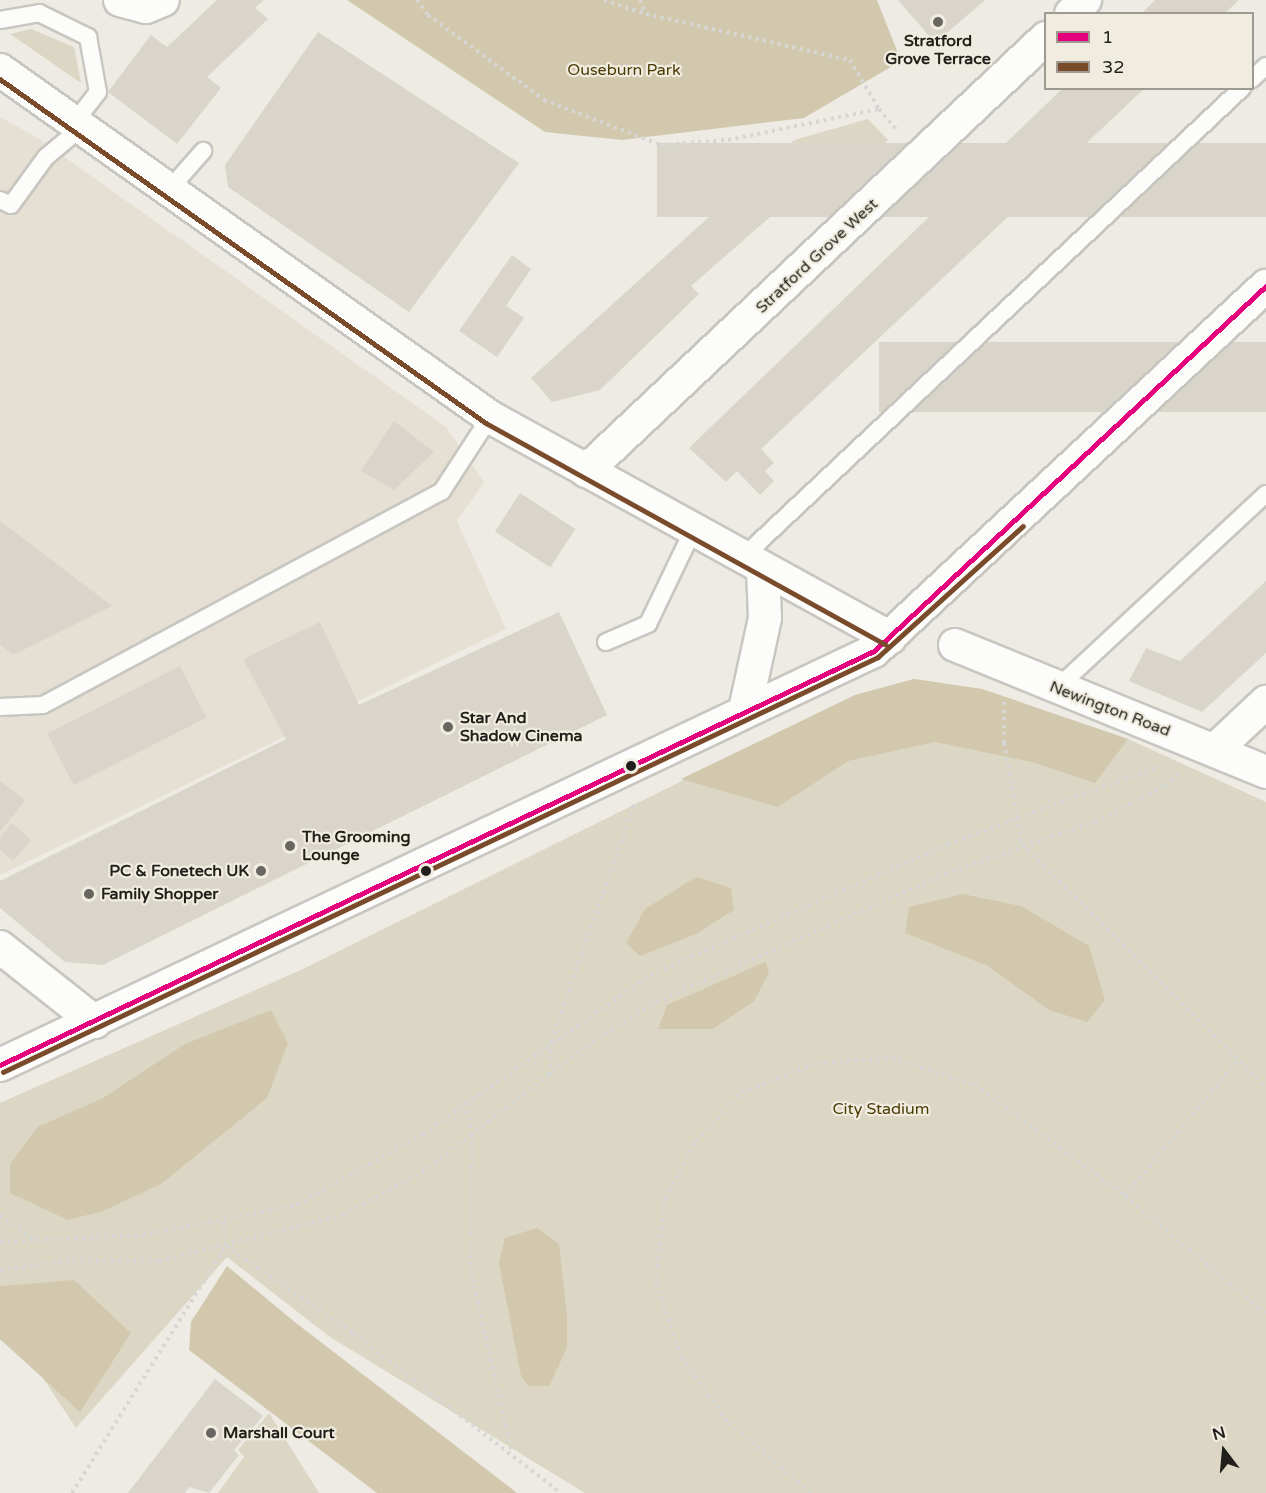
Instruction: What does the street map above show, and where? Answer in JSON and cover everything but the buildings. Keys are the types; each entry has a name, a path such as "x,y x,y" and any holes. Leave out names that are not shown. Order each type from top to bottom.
{"street":[{"path":"1073,12 1085,0"},
{"name":"Stratford Grove West","path":"586,471 1044,40"},
{"path":"0,70 167,192 490,417 890,638"},
{"path":"0,1065 95,1022 890,638 1266,286"},
{"path":"745,710 765,618 753,564"},
{"name":"Newington Road","path":"954,645 1004,668 1216,748 1266,772"},
{"path":"1216,748 1266,702"},
{"path":"0,947 95,1022"}],"lane":[{"path":"0,20 39,13 88,37 98,92 78,125 46,157 12,205 0,200"},
{"path":"1254,77 1266,66"},
{"path":"753,564 1240,90"},
{"path":"167,192 203,151"},
{"path":"0,707 43,705 442,491 490,417"},
{"path":"1057,688 1266,494"},
{"path":"606,642 648,624 693,530"}],"path":[{"path":"417,0 428,15 544,100 661,145 728,140 879,109"},
{"path":"604,0 646,14 850,60 879,109 921,158"},
{"path":"640,0 646,14"},
{"path":"1004,668 1004,743 1022,844 1266,1088"},
{"path":"550,1076 551,1041 602,885 655,753"},
{"path":"0,1242 143,1235 223,1222 297,1205 370,1168 466,1103 551,1041 650,975 1017,819 1171,765"},
{"path":"0,1270 66,1261 159,1261 342,1215 422,1172 550,1076 656,1002 1022,844 1095,822 1166,786 1188,765 1179,765"},
{"path":"811,1493 721,1412 681,1357 656,1282 665,1198 696,1141 742,1092 816,1063 892,1058 975,1085 1125,1196 1266,1314"},
{"path":"1125,1196 1237,1061"},
{"path":"466,1103 472,1135 471,1271 511,1451"},
{"path":"0,1215 36,1241"},
{"path":"72,1493 226,1246 223,1222"},
{"path":"226,1246 511,1451 561,1493"}],"shaded area":[{"path":"0,117 36,137 446,427 484,482 457,521 506,629 0,875"}],"green space":[{"name":"Ouseburn Park","path":"347,0 877,0 901,61 804,118 622,140 545,132"},
{"path":"31,29 74,47 81,83 10,34"},
{"path":"868,119 888,140 839,186 794,140"},
{"name":"City Stadium","path":"914,679 982,689 1128,739 1266,802 1266,1493 585,1493 330,1337 227,1257 76,1428 41,1375 0,1339 0,1103 303,969 855,695"},
{"path":"914,679 982,689 1128,739 1095,783 1032,762 935,742 848,761 778,807 681,779 855,695"},
{"path":"696,877 731,888 734,910 696,934 640,956 626,943 645,909"},
{"path":"963,894 1021,906 1089,946 1105,1000 1087,1022 1049,1010 988,966 905,933 909,907"},
{"path":"765,962 769,973 754,1001 713,1029 658,1029 667,1005"},
{"path":"271,1010 288,1043 267,1098 161,1184 103,1211 68,1220 10,1193 10,1164 38,1127 103,1098 185,1044"},
{"path":"537,1228 559,1244 567,1317 567,1348 549,1386 529,1386 521,1376 499,1263 505,1238"},
{"path":"227,1266 296,1323 517,1493 377,1493 189,1350 191,1322"},
{"path":"74,1280 131,1333 80,1412 0,1339 0,1286"},
{"path":"269,1413 319,1493 218,1493 244,1457 238,1450"}],"transit line":[{"name":"32","path":"0,79 486,423 886,645"},
{"name":"1","path":"0,1065 874,651 1266,286"},
{"name":"32","path":"3,1072 878,657 1023,526"}],"place":[{"name":"Stratford Grove Terrace","path":"938,22"},
{"name":"Star And Shadow Cinema","path":"448,727"},
{"name":"The Grooming Lounge","path":"290,846"},
{"name":"PC & Fonetech UK","path":"261,871"},
{"name":"Family Shopper","path":"89,894"},
{"name":"Marshall Court","path":"211,1433"}]}
